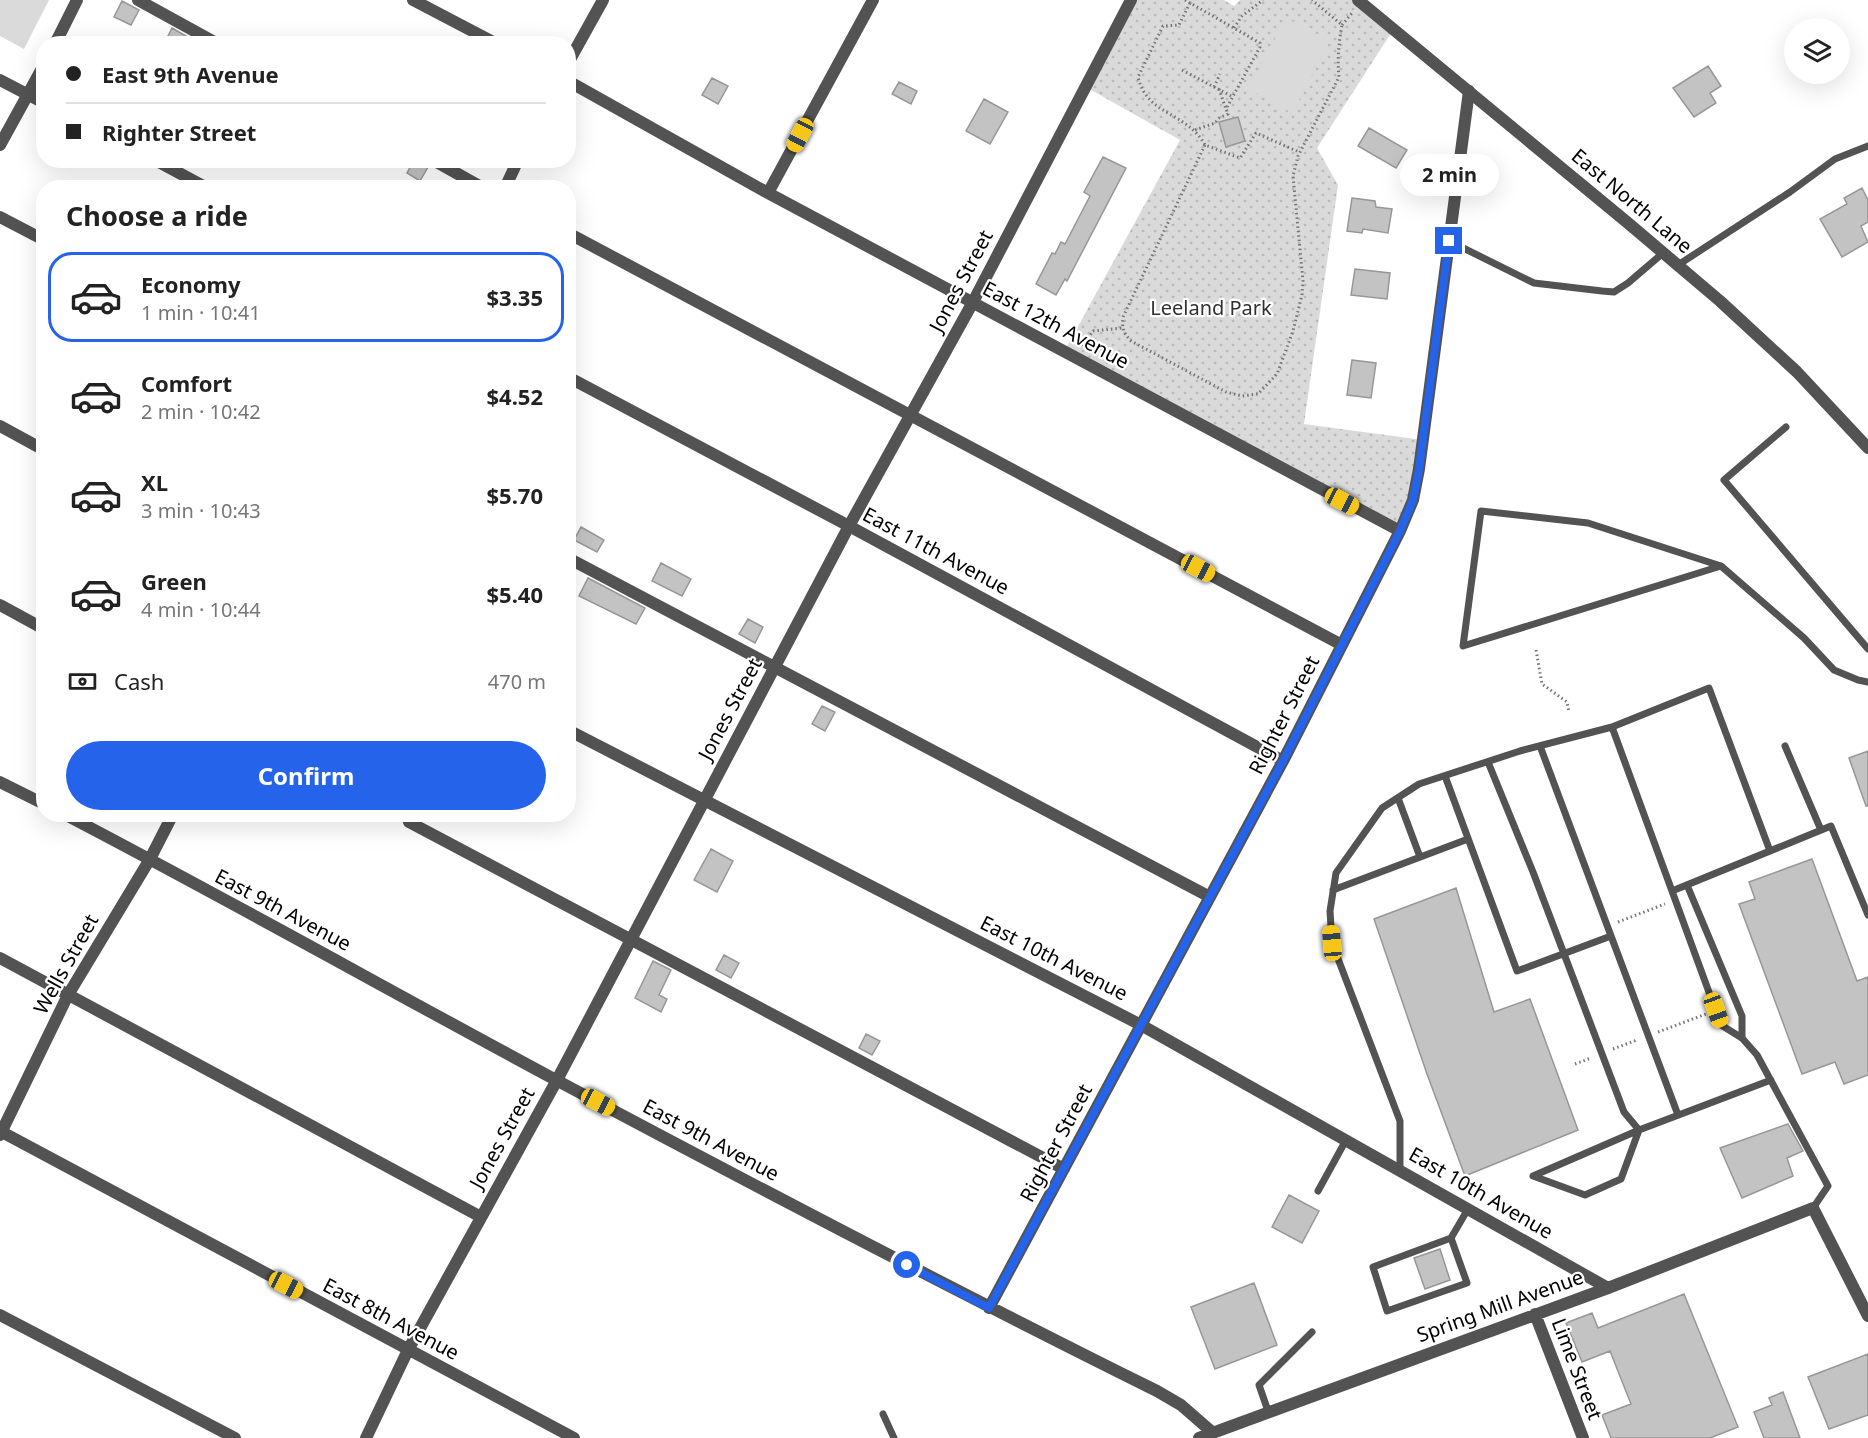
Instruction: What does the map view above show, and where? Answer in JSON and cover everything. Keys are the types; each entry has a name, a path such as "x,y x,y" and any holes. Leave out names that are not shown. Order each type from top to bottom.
{"street":[{"path":"59,36 77,0"},
{"path":"138,0 203,36"},
{"path":"413,0 482,36"},
{"path":"576,49 603,0"},
{"path":"768,193 873,0"},
{"name":"Jones Street","path":"366,1438 408,1350 557,1080 849,526 973,302 1131,0"},
{"name":"East North Lane","path":"1358,0 1678,265 1797,372 1868,448"},
{"path":"0,80 36,99"},
{"path":"0,145 36,80"},
{"name":"East 12th Avenue","path":"576,85 768,193 1400,531"},
{"name":"Righter Street","path":"989,1308 1283,761 1400,531 1413,500 1469,91"},
{"path":"170,168 192,180"},
{"path":"447,168 469,180"},
{"path":"0,218 36,236"},
{"path":"576,237 1342,645"},
{"name":"East 11th Avenue","path":"576,381 1283,761"},
{"path":"0,426 36,446"},
{"path":"576,562 1210,897"},
{"path":"0,605 36,625"},
{"name":"East 10th Avenue","path":"576,734 1141,1025 1608,1288"},
{"path":"0,782 36,800"},
{"name":"East 9th Avenue","path":"79,822 557,1080 989,1308 1157,1392 1181,1405 1212,1432"},
{"name":"Wells Street","path":"1,1133 68,995 150,859 168,822"},
{"path":"409,822 1064,1169"},
{"path":"0,958 481,1217"},
{"name":"East 8th Avenue","path":"1,1133 573,1438"},
{"path":"1813,1208 1868,1316"},
{"name":"Spring Mill Avenue","path":"1199,1438 1608,1288 1813,1208"},
{"name":"Lime Street","path":"1535,1314 1583,1438"},
{"path":"0,1315 234,1438"}],"lane":[{"path":"1678,265 1790,192 1835,159 1868,146"},
{"path":"1449,241 1534,283 1614,292 1664,253"},
{"path":"1786,427 1724,480 1868,649"},
{"path":"1721,566 1463,646 1481,512 1588,523 1721,566 1804,638 1834,670 1868,682"},
{"path":"1400,1169 1400,1121 1332,943 1330,911 1336,873 1382,808 1419,784 1540,746 1612,727 1709,688 1770,850"},
{"path":"1612,727 1721,1025 1742,1038 1757,1055 1828,1186 1813,1208"},
{"path":"1540,746 1678,1115"},
{"path":"1785,746 1821,830"},
{"path":"1488,762 1624,1112 1639,1130"},
{"path":"1444,776 1517,971 1611,936"},
{"path":"1398,798 1420,857"},
{"path":"1672,891 1832,826 1868,915"},
{"path":"1333,890 1468,839"},
{"path":"1687,885 1742,1016 1742,1038"},
{"path":"1639,1130 1621,1179 1585,1195 1533,1176 1639,1130 1771,1080"},
{"path":"1318,1191 1346,1140"},
{"path":"1451,1238 1467,1283 1387,1311 1373,1267 1451,1238 1468,1209"},
{"path":"1268,1411 1259,1385 1312,1332"},
{"path":"883,1414 894,1438"}],"path":[{"path":"1185,0 1260,43 1260,47 1226,110"},
{"path":"1234,28 1242,16 1263,0"},
{"path":"1205,145 1123,317 1122,328 1131,341 1226,392 1242,396 1258,394 1277,374 1293,331 1302,296 1303,280 1293,176 1300,153 1339,77 1339,44 1342,25 1312,0"},
{"path":"1190,3 1179,25 1163,26 1138,77 1151,103 1175,115 1195,130 1205,145 1240,158 1256,133 1300,153"},
{"path":"1182,70 1233,97"},
{"path":"1214,87 1220,74"},
{"path":"1195,130 1215,123 1219,118 1228,114 1219,89"},
{"path":"1076,358 1088,336 1094,331 1122,328"},
{"path":"1536,650 1542,684 1567,702 1569,712"},
{"path":"1614,924 1676,901"},
{"path":"1656,1033 1716,1010"},
{"path":"1609,1051 1637,1041"},
{"path":"1575,1064 1591,1058"}],"green space":[{"path":"0,0 49,0 24,49 0,36"},
{"name":"Leeland Park","path":"1131,0 1224,0 1234,6 1240,0 1358,0 1393,30 1317,148 1338,185 1304,424 1423,440 1400,531 1064,352 1180,140 1084,86"},
{"path":"1286,18 1330,41 1292,113 1248,89"}],"building":[{"path":"122,1 139,10 131,25 114,17"},
{"path":"172,28 186,36 168,36"},
{"path":"1708,66 1721,86 1710,93 1716,103 1694,117 1673,88"},
{"path":"712,78 728,86 718,104 702,95"},
{"path":"899,82 917,91 911,104 892,94"},
{"path":"984,99 1008,112 990,144 966,131"},
{"path":"1238,117 1245,141 1226,147 1219,122"},
{"path":"1369,128 1407,150 1396,168 1358,146"},
{"path":"1103,157 1126,168 1067,281 1065,279 1056,295 1036,284 1052,253 1055,254 1061,242 1065,244 1090,196 1084,192"},
{"path":"410,168 427,168 421,180 407,173"},
{"path":"1862,188 1868,200 1868,222 1861,226 1868,242 1842,257 1820,219 1847,204 1844,198"},
{"path":"1352,198 1375,201 1376,207 1392,209 1388,233 1363,229 1362,233 1347,231"},
{"path":"1355,269 1390,273 1387,299 1351,295"},
{"path":"1352,360 1376,363 1371,398 1347,395"},
{"path":"581,527 604,540 597,552 576,541"},
{"path":"661,563 691,579 682,596 652,581"},
{"path":"588,578 645,608 636,624 579,596"},
{"path":"748,619 763,627 755,643 739,634"},
{"path":"822,706 835,712 825,731 812,724"},
{"path":"1868,751 1868,806 1866,806 1849,758"},
{"path":"711,849 733,861 717,892 694,880"},
{"path":"1812,859 1857,981 1868,977 1868,1075 1844,1084 1835,1062 1802,1074 1739,904 1755,899 1749,882"},
{"path":"1456,888 1494,1012 1530,999 1578,1130 1465,1176 1374,919"},
{"path":"724,955 739,963 731,978 716,970"},
{"path":"653,961 671,970 659,995 667,999 661,1012 635,998"},
{"path":"866,1034 880,1041 872,1055 859,1048"},
{"path":"1788,1124 1803,1151 1787,1158 1793,1176 1742,1198 1720,1148"},
{"path":"1289,1195 1319,1211 1302,1243 1272,1227"},
{"path":"1440,1249 1450,1280 1425,1289 1414,1258"},
{"path":"1254,1283 1277,1345 1215,1369 1191,1307"},
{"path":"1684,1294 1738,1427 1710,1438 1611,1438 1602,1415 1631,1404 1610,1351 1582,1362 1566,1323 1592,1313 1598,1328"},
{"path":"1868,1354 1868,1415 1829,1429 1808,1377"},
{"path":"1783,1392 1800,1438 1764,1438 1754,1412 1772,1405 1769,1398"}],"route":[{"path":"907,1265 989,1308 1283,761 1400,531 1413,500 1449,241"}]}
